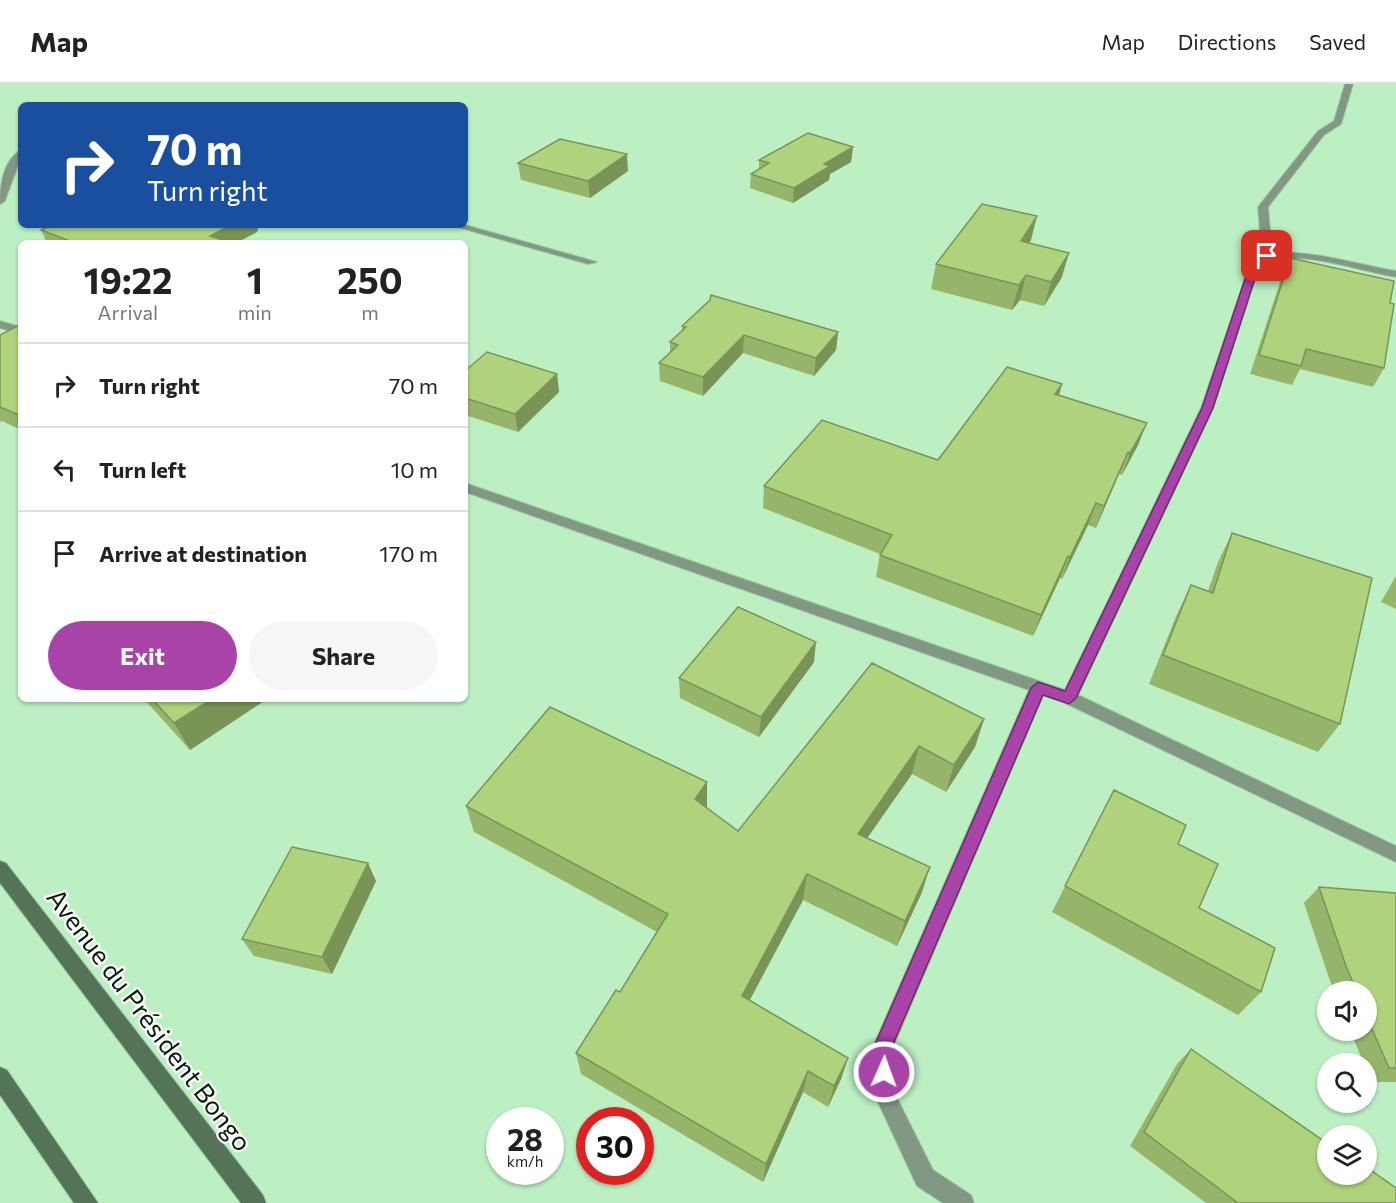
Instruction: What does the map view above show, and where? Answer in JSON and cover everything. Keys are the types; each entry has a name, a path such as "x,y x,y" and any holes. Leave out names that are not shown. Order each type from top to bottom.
{"street":[{"path":"1267,256 1263,207 1321,133 1338,122 1349,84"},
{"path":"0,201 10,169 18,157"},
{"path":"466,228 592,262"},
{"path":"1069,698 1207,408 1256,261 1267,256 1290,255 1396,274"},
{"path":"0,324 18,330"},
{"path":"468,488 1069,698 1396,854"},
{"path":"963,1203 925,1178 885,1095 882,1049 1038,688"},
{"name":"Avenue du Président Bongo","path":"0,869 255,1203"},
{"path":"0,1077 87,1203"}],"building":[{"path":"808,133 853,147 824,164 830,166 794,188 751,174 769,163 759,160"},
{"path":"560,139 627,154 588,181 518,163"},
{"path":"982,204 1037,216 1021,241 1069,253 1051,282 1026,275 1019,285 936,264"},
{"path":"45,228 225,228 210,236 223,240 67,240 41,230"},
{"path":"1290,258 1394,281 1390,303 1394,304 1384,368 1306,349 1301,366 1259,355"},
{"path":"711,295 838,332 816,358 744,335 703,377 659,363 678,345 670,342 686,327 682,326 710,300"},
{"path":"18,326 18,415 0,407 0,335"},
{"path":"487,352 557,374 515,414 468,399 468,368"},
{"path":"1007,367 1062,384 1055,394 1147,423 1130,453 1128,452 1104,506 1096,503 1041,615 880,555 892,535 764,486 822,420 938,460"},
{"path":"1232,533 1372,578 1340,724 1163,655 1191,585 1213,593"},
{"path":"738,607 816,642 761,717 679,678"},
{"path":"872,663 984,719 954,765 919,746 858,834 930,867 905,921 807,874 742,996 848,1058 834,1086 808,1071 766,1164 576,1053 616,990 620,992 668,914 466,806 550,707 707,782 695,799 738,831"},
{"path":"155,702 207,702 174,723"},
{"path":"1114,790 1186,825 1178,844 1218,864 1199,908 1275,948 1261,992 1065,886"},
{"path":"292,847 368,863 322,957 242,939"},
{"path":"1319,887 1396,893 1396,1068 1389,1068 1377,1040 1377,981 1352,981"},
{"path":"1191,1049 1317,1136 1317,1185 1377,1185 1377,1175 1396,1188 1396,1203 1238,1203 1144,1132"}],"route":[{"path":"884,1072 882,1049 1038,688 1069,698 1207,408 1256,261 1267,256"}]}
